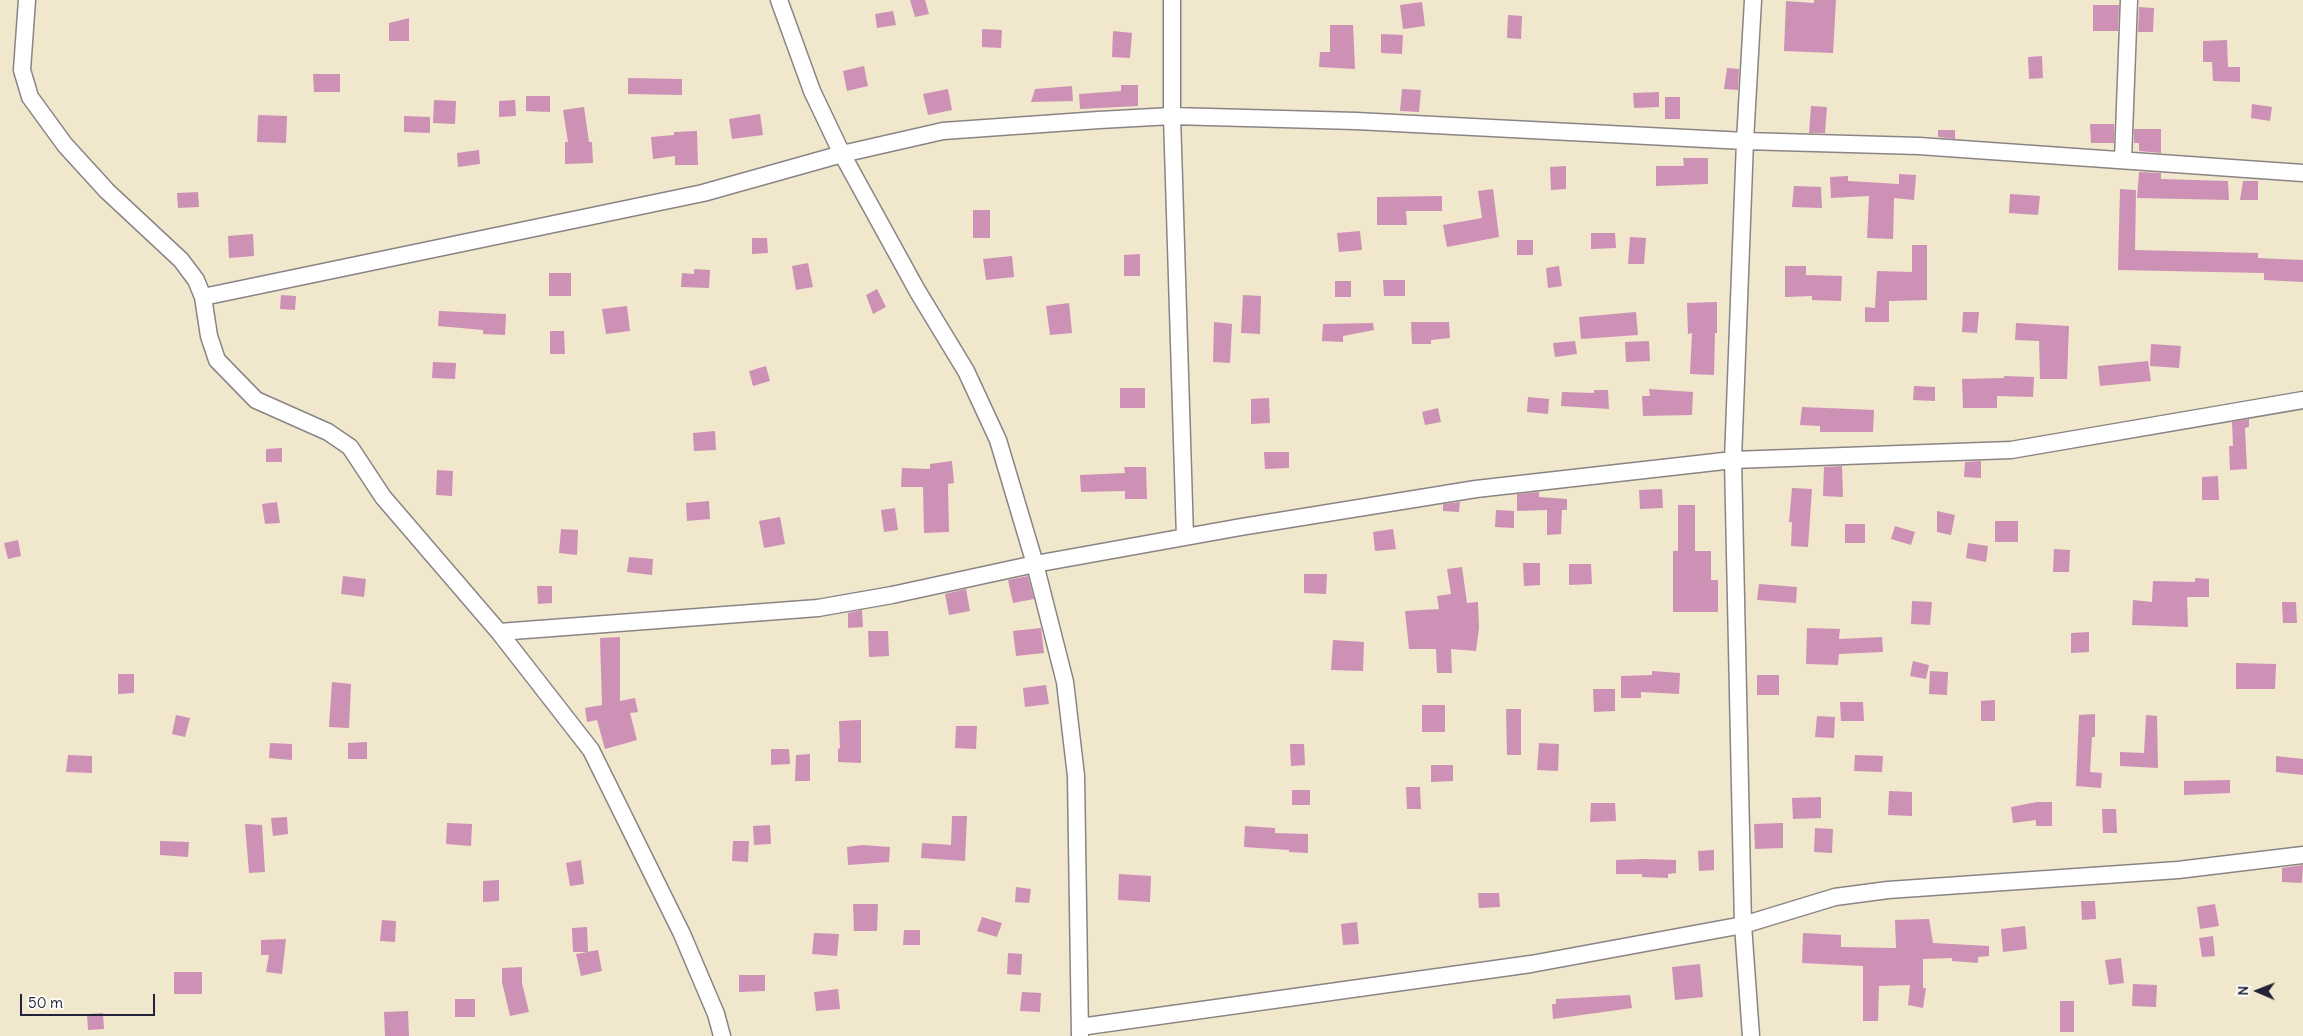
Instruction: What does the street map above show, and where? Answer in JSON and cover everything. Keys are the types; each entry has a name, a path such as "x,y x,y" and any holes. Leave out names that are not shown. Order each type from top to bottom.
{"street":[{"path":"27,0 22,70 30,96 65,145 95,178 181,260 196,280 203,297 209,336 217,360 256,400 328,432 350,447 383,497 499,632 591,750 682,934 716,1014 722,1036"},
{"path":"779,0 812,92 842,154 918,292 970,380 998,440 1035,564 1065,682 1076,776 1080,1032 1531,964 1743,925 1835,897 1888,890 2178,870 2303,855"},
{"path":"1172,0 1172,116 1185,537"},
{"path":"1751,1036 1743,925 1733,460 1745,141 1753,0"},
{"path":"2123,160 2130,0"},
{"path":"203,297 703,193 842,154 943,132 1172,116 1356,121 1745,141 1919,146 2303,173"},
{"path":"499,632 818,608 892,595 1035,564 1344,508 1476,489 1733,460 2011,450 2303,400"}],"building":[{"path":"910,0 925,0 929,14 915,17"},
{"path":"1814,0 1836,0 1833,53 1784,51 1786,1 1814,3"},
{"path":"1422,2 1425,26 1403,29 1400,5"},
{"path":"2093,5 2119,5 2118,31 2093,31"},
{"path":"2139,7 2154,8 2153,32 2138,32"},
{"path":"893,11 896,25 877,28 875,14"},
{"path":"1508,15 1522,16 1521,39 1507,38"},
{"path":"409,18 409,41 389,41 389,23"},
{"path":"1330,25 1353,25 1355,69 1319,67 1320,52 1330,52"},
{"path":"982,29 1002,30 1001,48 982,47"},
{"path":"1113,31 1132,33 1130,58 1112,57"},
{"path":"1381,34 1403,35 1402,54 1381,53"},
{"path":"2227,40 2228,67 2240,67 2240,82 2213,81 2212,62 2203,62 2203,41"},
{"path":"2042,56 2043,78 2029,79 2028,57"},
{"path":"864,66 868,86 847,91 843,71"},
{"path":"1727,68 1739,69 1738,90 1724,89"},
{"path":"313,74 340,74 340,92 314,92"},
{"path":"628,78 682,79 682,95 628,94"},
{"path":"1121,85 1138,85 1138,106 1080,109 1079,94 1121,91"},
{"path":"1072,86 1073,101 1031,102 1035,89"},
{"path":"948,89 952,110 928,115 923,94"},
{"path":"1402,89 1421,90 1419,112 1400,111"},
{"path":"1659,92 1659,107 1634,108 1633,93"},
{"path":"526,96 550,96 550,112 526,111"},
{"path":"1665,97 1680,97 1680,119 1665,119"},
{"path":"434,100 456,101 455,124 433,123"},
{"path":"515,100 516,116 499,117 499,101"},
{"path":"2252,104 2272,107 2270,121 2251,118"},
{"path":"1811,106 1827,107 1825,133 1809,133"},
{"path":"584,107 589,142 592,142 593,163 565,164 565,142 568,142 563,110"},
{"path":"760,114 763,135 732,139 729,119"},
{"path":"258,115 287,116 286,143 257,142"},
{"path":"404,116 430,117 430,133 404,132"},
{"path":"2090,124 2114,124 2114,143 2091,143"},
{"path":"2134,129 2161,129 2161,153 2139,151 2139,143 2134,143"},
{"path":"1938,130 1955,130 1955,139 1938,137"},
{"path":"697,131 698,165 675,165 675,156 653,159 651,137 674,135 674,132"},
{"path":"479,150 480,164 458,167 457,153"},
{"path":"1683,158 1708,158 1708,184 1656,186 1656,166 1684,166"},
{"path":"1566,166 1566,189 1551,190 1550,167"},
{"path":"2139,172 2161,173 2161,179 2228,181 2229,200 2137,198"},
{"path":"1899,174 1916,175 1914,200 1894,198 1893,239 1867,238 1869,196 1831,198 1830,177 1848,176 1848,181 1899,184"},
{"path":"2243,181 2258,181 2258,200 2240,200"},
{"path":"1794,186 1821,187 1822,208 1792,207"},
{"path":"1493,189 1499,237 1447,247 1443,225 1482,218 1478,191"},
{"path":"2120,189 2136,190 2135,250 2258,253 2258,258 2303,260 2303,282 2264,280 2264,273 2118,270"},
{"path":"198,192 199,207 178,208 177,193"},
{"path":"2010,194 2040,196 2038,215 2009,213"},
{"path":"1442,196 1442,211 1406,211 1407,225 1377,225 1377,197"},
{"path":"973,210 990,210 990,238 973,238"},
{"path":"1360,231 1362,250 1339,252 1337,233"},
{"path":"1591,233 1615,233 1616,248 1591,249"},
{"path":"253,234 254,256 229,258 228,236"},
{"path":"1630,237 1646,238 1644,264 1628,264"},
{"path":"752,238 767,238 768,253 752,254"},
{"path":"1517,240 1533,240 1533,255 1517,255"},
{"path":"1912,245 1927,245 1927,300 1889,301 1889,322 1865,322 1865,307 1875,308 1877,271 1912,272"},
{"path":"1140,254 1140,276 1124,276 1124,255"},
{"path":"1012,256 1014,277 986,280 983,259"},
{"path":"808,263 813,287 796,290 792,266"},
{"path":"1559,266 1562,286 1548,288 1546,268"},
{"path":"1785,266 1806,266 1806,275 1842,276 1841,301 1812,300 1812,296 1785,297"},
{"path":"694,269 710,270 709,288 681,287 682,273 694,274"},
{"path":"549,273 571,273 571,296 549,296"},
{"path":"1383,280 1405,280 1405,296 1384,296"},
{"path":"1335,281 1351,281 1351,297 1335,297"},
{"path":"877,289 886,307 873,314 866,295"},
{"path":"281,295 296,296 295,310 280,309"},
{"path":"1243,295 1261,296 1260,334 1241,333"},
{"path":"1717,302 1714,375 1690,374 1692,333 1688,334 1687,303"},
{"path":"1069,303 1072,333 1050,335 1046,306"},
{"path":"627,306 630,331 606,334 602,309"},
{"path":"439,311 506,314 505,335 483,334 483,330 438,326"},
{"path":"1636,312 1638,335 1581,339 1579,317"},
{"path":"1963,312 1979,312 1977,333 1962,332"},
{"path":"1214,322 1232,324 1230,363 1213,362"},
{"path":"1411,322 1449,322 1450,338 1431,340 1431,344 1412,344"},
{"path":"1373,323 1374,330 1343,336 1343,342 1322,341 1323,324"},
{"path":"2016,323 2069,326 2067,379 2040,379 2039,341 2015,340"},
{"path":"550,331 564,331 565,354 550,354"},
{"path":"1575,341 1577,354 1555,357 1553,343"},
{"path":"1649,341 1650,361 1626,362 1625,342"},
{"path":"2151,344 2181,346 2179,368 2150,366"},
{"path":"2148,361 2151,381 2100,386 2098,366"},
{"path":"433,362 456,363 455,379 432,378"},
{"path":"766,366 770,381 753,386 749,371"},
{"path":"2004,376 2034,377 2033,397 1997,396 1997,408 1963,408 1962,379 2004,378"},
{"path":"1914,386 1935,387 1935,401 1913,400"},
{"path":"1120,388 1145,388 1145,408 1120,408"},
{"path":"1649,389 1693,392 1692,415 1643,416 1642,396 1650,396"},
{"path":"1594,390 1608,390 1609,409 1561,406 1562,392 1594,393"},
{"path":"1528,397 1549,399 1548,414 1527,412"},
{"path":"1269,398 1270,423 1251,424 1251,399"},
{"path":"1802,407 1874,410 1873,432 1820,432 1820,426 1800,425"},
{"path":"1438,408 1441,422 1425,425 1422,412"},
{"path":"2249,419 2249,427 2245,428 2247,469 2230,470 2229,446 2233,446 2232,422"},
{"path":"715,431 716,450 694,451 693,433"},
{"path":"282,448 282,462 266,462 266,449"},
{"path":"1264,452 1289,452 1289,468 1265,469"},
{"path":"952,461 954,483 948,484 949,532 924,533 923,487 901,487 902,468 930,469 930,464"},
{"path":"1981,461 1981,478 1964,477 1965,462"},
{"path":"1842,466 1843,497 1823,496 1824,467"},
{"path":"1124,467 1146,467 1147,499 1125,499 1125,491 1081,492 1080,475 1125,473"},
{"path":"437,470 453,471 452,496 436,495"},
{"path":"2218,476 2219,500 2202,500 2202,477"},
{"path":"1792,488 1812,489 1808,547 1791,546 1792,522 1789,522"},
{"path":"1662,489 1663,508 1640,509 1639,490"},
{"path":"1539,492 1539,497 1567,499 1567,510 1562,510 1561,534 1547,535 1547,510 1517,511 1517,494"},
{"path":"709,501 710,519 687,521 686,503"},
{"path":"277,502 280,523 265,524 262,504"},
{"path":"1460,502 1459,512 1443,511 1443,504"},
{"path":"1678,505 1695,505 1695,551 1711,551 1711,580 1718,580 1718,612 1673,612 1673,551 1678,551"},
{"path":"895,508 898,530 884,532 881,510"},
{"path":"1496,510 1514,511 1514,528 1495,527"},
{"path":"1937,511 1955,515 1951,535 1937,532"},
{"path":"780,517 785,544 764,548 759,521"},
{"path":"1995,521 2018,521 2018,542 1995,542"},
{"path":"1845,524 1865,524 1865,543 1845,543"},
{"path":"1895,526 1915,532 1911,545 1891,539"},
{"path":"561,529 578,530 577,555 559,553"},
{"path":"1393,529 1396,549 1375,551 1373,532"},
{"path":"18,540 21,556 8,559 4,543"},
{"path":"1968,543 1988,546 1986,562 1966,558"},
{"path":"2054,549 2070,550 2069,572 2053,572"},
{"path":"629,557 653,559 652,575 627,572"},
{"path":"1523,563 1540,563 1540,585 1524,586"},
{"path":"1569,564 1591,564 1592,584 1569,585"},
{"path":"1462,567 1467,603 1478,602 1479,628 1476,651 1451,649 1452,673 1437,673 1436,649 1409,649 1405,611 1439,609 1437,596 1451,594 1447,569"},
{"path":"1304,574 1327,574 1326,594 1304,593"},
{"path":"343,576 366,579 364,597 341,594"},
{"path":"1028,576 1034,599 1013,603 1008,580"},
{"path":"2195,578 2209,579 2209,597 2187,597 2188,627 2132,625 2133,600 2152,602 2153,581 2195,582"},
{"path":"1759,584 1797,587 1796,603 1757,600"},
{"path":"537,586 552,586 552,603 538,604"},
{"path":"966,589 970,611 949,615 945,594"},
{"path":"1912,601 1932,602 1930,625 1911,624"},
{"path":"2282,602 2296,602 2297,623 2283,623"},
{"path":"862,610 863,627 848,628 848,613"},
{"path":"1041,628 1044,653 1016,656 1013,631"},
{"path":"1807,628 1840,629 1839,639 1882,637 1883,652 1839,654 1838,665 1806,664"},
{"path":"868,631 888,631 889,656 869,657"},
{"path":"2089,632 2089,652 2071,653 2071,633"},
{"path":"620,637 620,701 635,698 638,712 630,713 637,740 605,749 597,720 587,722 585,708 602,705 600,638"},
{"path":"1333,640 1364,642 1363,671 1331,670"},
{"path":"1913,661 1929,665 1926,679 1910,676"},
{"path":"2236,663 2276,664 2275,689 2236,689"},
{"path":"1652,671 1680,673 1679,694 1641,692 1641,698 1621,698 1621,676 1652,675"},
{"path":"1930,671 1948,672 1947,695 1929,694"},
{"path":"118,674 134,674 134,693 118,694"},
{"path":"1757,675 1779,675 1779,695 1757,695"},
{"path":"332,682 351,684 349,728 329,727"},
{"path":"1046,685 1049,704 1025,707 1023,688"},
{"path":"1593,689 1615,689 1615,711 1594,712"},
{"path":"1995,700 1995,721 1981,721 1981,701"},
{"path":"1840,702 1863,702 1864,721 1841,721"},
{"path":"1422,705 1445,705 1445,732 1422,732"},
{"path":"1506,709 1521,709 1521,755 1507,755"},
{"path":"2095,714 2095,737 2092,737 2090,772 2102,773 2101,788 2076,786 2079,715"},
{"path":"176,715 190,718 185,737 172,734"},
{"path":"2146,715 2157,716 2158,768 2120,766 2120,752 2144,753"},
{"path":"1817,716 1835,717 1834,738 1815,737"},
{"path":"861,720 861,763 838,762 838,748 840,749 839,721"},
{"path":"956,726 977,726 976,749 955,748"},
{"path":"367,742 367,759 348,759 348,743"},
{"path":"270,743 292,744 292,760 269,758"},
{"path":"1539,743 1559,744 1558,771 1537,770"},
{"path":"1290,744 1304,744 1305,765 1291,766"},
{"path":"771,749 789,749 790,764 771,765"},
{"path":"810,754 810,781 795,781 796,755"},
{"path":"68,755 92,756 92,773 66,772"},
{"path":"1855,755 1883,756 1882,772 1854,771"},
{"path":"2276,756 2303,759 2303,775 2276,772"},
{"path":"1431,765 1453,765 1453,781 1431,782"},
{"path":"2230,780 2230,793 2184,795 2184,781"},
{"path":"1406,787 1420,787 1421,809 1407,809"},
{"path":"1292,790 1310,790 1310,805 1292,805"},
{"path":"1889,791 1912,792 1912,816 1888,815"},
{"path":"1821,797 1821,818 1793,819 1792,798"},
{"path":"2037,802 2052,802 2052,826 2036,826 2036,820 2013,823 2011,807"},
{"path":"1591,803 1615,803 1616,821 1590,822"},
{"path":"2102,809 2116,809 2117,833 2103,833"},
{"path":"952,816 967,816 965,861 921,858 922,843 951,845"},
{"path":"287,817 288,834 273,836 271,818"},
{"path":"447,823 472,824 471,846 446,844"},
{"path":"1783,823 1783,848 1755,849 1754,824"},
{"path":"245,824 262,825 265,872 249,873"},
{"path":"770,825 771,844 754,845 753,826"},
{"path":"1245,826 1275,828 1275,833 1308,834 1308,853 1244,847"},
{"path":"1815,828 1833,829 1832,853 1814,852"},
{"path":"160,841 189,842 188,857 160,855"},
{"path":"733,841 749,841 748,862 732,861"},
{"path":"862,845 890,847 889,862 848,865 847,847"},
{"path":"1714,850 1714,870 1699,871 1698,851"},
{"path":"581,860 584,884 570,886 566,863"},
{"path":"1616,860 1676,860 1676,873 1668,874 1668,878 1642,877 1642,874 1616,874"},
{"path":"2303,865 2302,883 2282,882 2282,868"},
{"path":"1119,874 1151,876 1150,902 1118,900"},
{"path":"499,880 499,901 483,902 483,881"},
{"path":"1016,887 1031,889 1029,903 1015,902"},
{"path":"1478,893 1499,893 1500,907 1479,908"},
{"path":"2081,901 2095,901 2096,919 2082,920"},
{"path":"853,904 878,904 877,931 854,931"},
{"path":"2215,904 2219,926 2200,929 2197,907"},
{"path":"982,917 1002,923 997,937 977,931"},
{"path":"1929,919 1933,943 1989,946 1989,956 1978,957 1978,963 1952,961 1952,958 1923,959 1923,988 1926,988 1923,1008 1908,1005 1910,985 1879,986 1878,1021 1863,1021 1863,966 1802,963 1803,933 1841,935 1841,947 1896,948 1895,920"},
{"path":"382,920 396,921 395,942 380,941"},
{"path":"1357,922 1359,944 1343,945 1341,924"},
{"path":"2025,926 2027,949 2003,952 2001,929"},
{"path":"587,927 588,952 573,952 572,928"},
{"path":"904,930 920,930 920,945 903,945"},
{"path":"814,933 839,934 837,956 812,954"},
{"path":"2213,936 2215,956 2202,957 2199,938"},
{"path":"286,939 282,974 266,972 269,955 261,955 261,940"},
{"path":"598,950 602,971 581,976 576,954"},
{"path":"1008,953 1022,954 1021,975 1007,974"},
{"path":"2121,958 2124,983 2109,985 2105,960"},
{"path":"1700,964 1703,997 1675,1000 1672,967"},
{"path":"522,967 522,983 529,1012 510,1016 502,982 502,968"},
{"path":"174,972 202,972 202,994 174,994"},
{"path":"739,975 765,975 765,991 739,992"},
{"path":"2133,984 2157,985 2156,1007 2132,1006"},
{"path":"838,989 840,1009 816,1011 814,992"},
{"path":"1022,992 1041,993 1040,1012 1020,1011"},
{"path":"1630,995 1632,1008 1553,1019 1552,1004 1556,1004 1556,999"},
{"path":"455,999 475,999 475,1017 455,1017"},
{"path":"2060,1001 2074,1001 2074,1032 2060,1032"},
{"path":"408,1011 409,1036 385,1036 384,1012"},
{"path":"103,1013 104,1029 88,1030 87,1014"}]}
